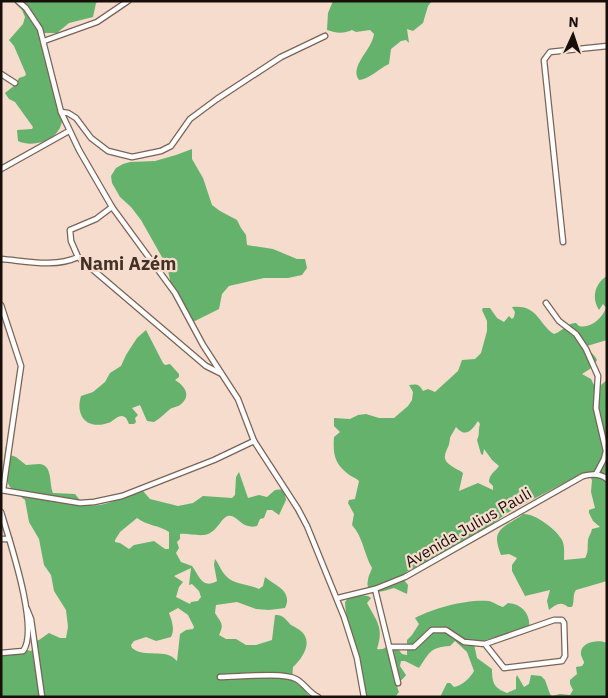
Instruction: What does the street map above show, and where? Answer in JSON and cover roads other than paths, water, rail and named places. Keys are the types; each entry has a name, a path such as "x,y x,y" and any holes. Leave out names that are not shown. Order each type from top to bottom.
{"street":[{"path":"18,1 35,20 40,29 61,112 69,131 112,207 175,293 203,345 238,400 254,441 298,509 338,598 357,658 364,697"},
{"path":"44,41 97,22 128,1"},
{"path":"61,112 68,113 76,118 91,138 108,151 132,157 162,151 171,146 190,120 217,99 280,57 324,36"},
{"path":"564,242 544,60 550,52 607,46"},
{"path":"1,74 15,83"},
{"path":"1,163 4,168 69,131"},
{"path":"112,207 96,219 70,230 71,241 78,257 200,362 222,374"},
{"path":"1,259 48,263 62,262 78,257"},
{"path":"546,303 559,321 576,334 586,349 598,376 596,408 606,451 596,474 607,479"},
{"path":"1,305 21,366 2,490 80,503 94,502 122,496 214,460 254,441"},
{"name":"Avenida Julius Pauli","path":"338,598 375,589 405,577 570,482 583,476 596,474"},
{"path":"1,512 31,619 42,697"},
{"path":"1,539 9,539"},
{"path":"375,589 398,683"},
{"path":"1,654 23,651 28,641 25,603"},
{"path":"390,647 414,647 432,630 446,630 464,642 484,644 554,620 562,620 564,623 565,656 562,661 504,668 484,644"},
{"path":"220,678 290,677 302,683 313,695 318,697"}],"district":[{"name":"Nami Azém","path":"128,263"}]}
